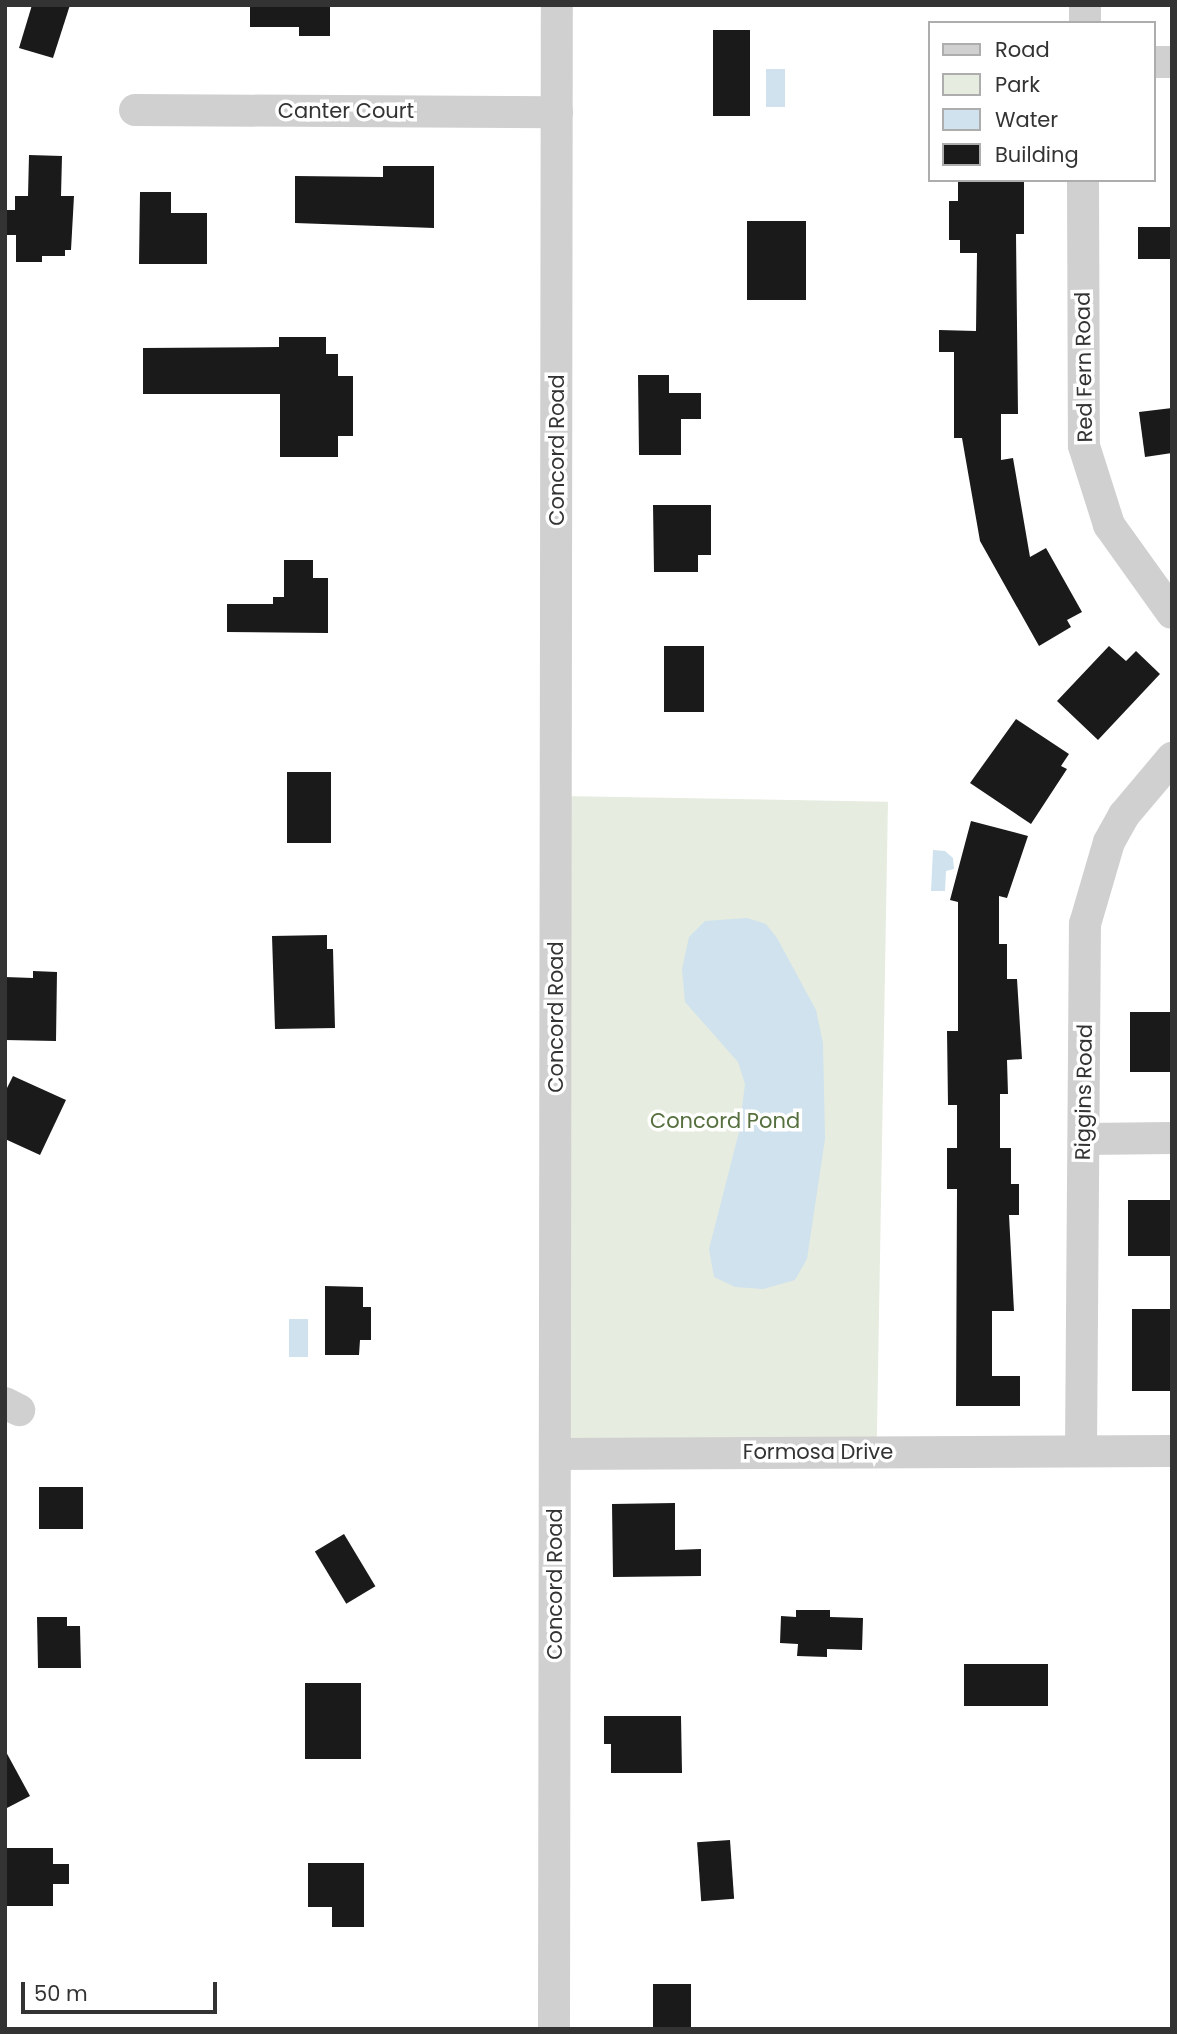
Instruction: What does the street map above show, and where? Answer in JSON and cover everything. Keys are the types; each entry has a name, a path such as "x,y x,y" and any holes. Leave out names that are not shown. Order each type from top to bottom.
{"street":[{"name":"Concord Road","path":"554,2029 557,5"},
{"name":"Canter Court","path":"135,110 557,112"},
{"name":"Red Fern Road","path":"1083,182 1084,446 1109,525 1172,613"},
{"name":"Riggins Road","path":"1081,1451 1086,924 1093,890 1124,815 1172,758"},
{"path":"1084,1139 1172,1138"},
{"name":"Formosa Drive","path":"555,1454 1172,1451"}],"green space":[{"name":"Concord Pond","path":"562,796 888,802 877,1451 551,1445"}],"water":[{"path":"766,69 785,69 785,107 766,107"},
{"path":"933,850 945,851 953,858 954,869 946,871 945,891 931,891"},
{"path":"747,918 766,924 777,938 816,1010 823,1043 825,1139 807,1259 795,1280 763,1289 735,1287 714,1277 709,1249 739,1132 745,1084 738,1062 685,1002 682,969 689,937 705,921"},
{"path":"289,1319 308,1319 308,1357 289,1357"}],"building":[{"path":"32,5 70,5 53,58 19,48"},
{"path":"250,5 330,5 330,36 299,36 299,27 250,27"},
{"path":"713,30 750,30 750,116 713,116"},
{"path":"29,155 62,156 61,196 74,196 71,250 65,250 65,256 42,256 42,262 16,262 16,235 5,235 5,210 15,210 15,196 28,196"},
{"path":"383,166 434,166 434,228 295,223 295,176 383,177"},
{"path":"958,182 1024,182 1024,234 1016,234 1018,414 1001,414 1001,460 1013,458 1030,557 1046,548 1082,612 1067,620 1071,627 1039,646 980,541 962,438 954,438 954,352 939,352 939,330 976,331 977,253 960,253 960,240 949,240 949,201 958,201"},
{"path":"140,192 171,192 171,213 207,213 207,264 139,264"},
{"path":"747,221 806,221 806,300 747,300"},
{"path":"1138,227 1172,227 1172,259 1138,259"},
{"path":"279,337 326,337 326,354 338,354 338,376 353,376 353,436 338,436 338,457 280,457 280,394 143,394 143,348 279,347"},
{"path":"638,375 669,375 669,393 701,393 701,419 681,419 681,455 639,455"},
{"path":"1172,408 1172,453 1145,457 1139,412"},
{"path":"653,505 711,505 711,555 698,555 698,572 654,572"},
{"path":"284,560 313,560 313,578 328,578 328,633 227,632 227,604 273,604 273,597 284,597"},
{"path":"664,646 704,646 704,712 664,712"},
{"path":"1109,646 1126,661 1136,651 1160,674 1098,740 1057,701"},
{"path":"1016,719 1069,754 1061,766 1067,769 1031,824 970,783"},
{"path":"287,772 331,772 331,843 287,843"},
{"path":"971,821 1028,836 1007,898 999,896 999,944 1007,944 1007,979 1017,979 1022,1059 1007,1060 1008,1094 1000,1094 1000,1148 1011,1148 1011,1184 1019,1184 1019,1215 1009,1215 1014,1311 992,1311 992,1376 1020,1376 1020,1406 956,1406 957,1189 947,1189 947,1148 957,1148 957,1105 948,1105 947,1031 958,1031 958,902 950,900"},
{"path":"327,935 327,949 333,949 335,1028 275,1029 272,936"},
{"path":"33,971 57,972 56,1041 5,1040 5,977 33,978"},
{"path":"1130,1012 1172,1012 1172,1072 1130,1072"},
{"path":"13,1076 66,1100 40,1155 5,1139 5,1092"},
{"path":"1128,1200 1172,1200 1172,1256 1128,1256"},
{"path":"325,1286 363,1287 363,1307 371,1307 371,1340 360,1340 359,1355 325,1355"},
{"path":"1132,1309 1172,1309 1172,1391 1132,1391"},
{"path":"39,1487 83,1487 83,1529 39,1529"},
{"path":"675,1503 675,1550 701,1549 701,1576 613,1577 612,1504"},
{"path":"344,1534 375,1586 346,1604 315,1552"},
{"path":"796,1610 830,1610 830,1617 863,1618 862,1650 827,1649 827,1657 797,1656 798,1644 780,1643 781,1616 796,1617"},
{"path":"37,1617 67,1617 67,1626 80,1626 81,1668 38,1668"},
{"path":"964,1664 1048,1664 1048,1706 964,1706"},
{"path":"305,1683 361,1683 361,1759 305,1759"},
{"path":"604,1716 681,1716 682,1773 611,1773 611,1744 604,1744"},
{"path":"5,1750 30,1796 5,1809"},
{"path":"730,1840 734,1899 701,1901 697,1842"},
{"path":"5,1848 53,1848 53,1864 69,1864 69,1884 53,1884 53,1906 5,1906"},
{"path":"308,1863 364,1863 364,1927 332,1927 332,1907 308,1907"},
{"path":"653,1984 691,1984 691,2029 653,2029"}]}
